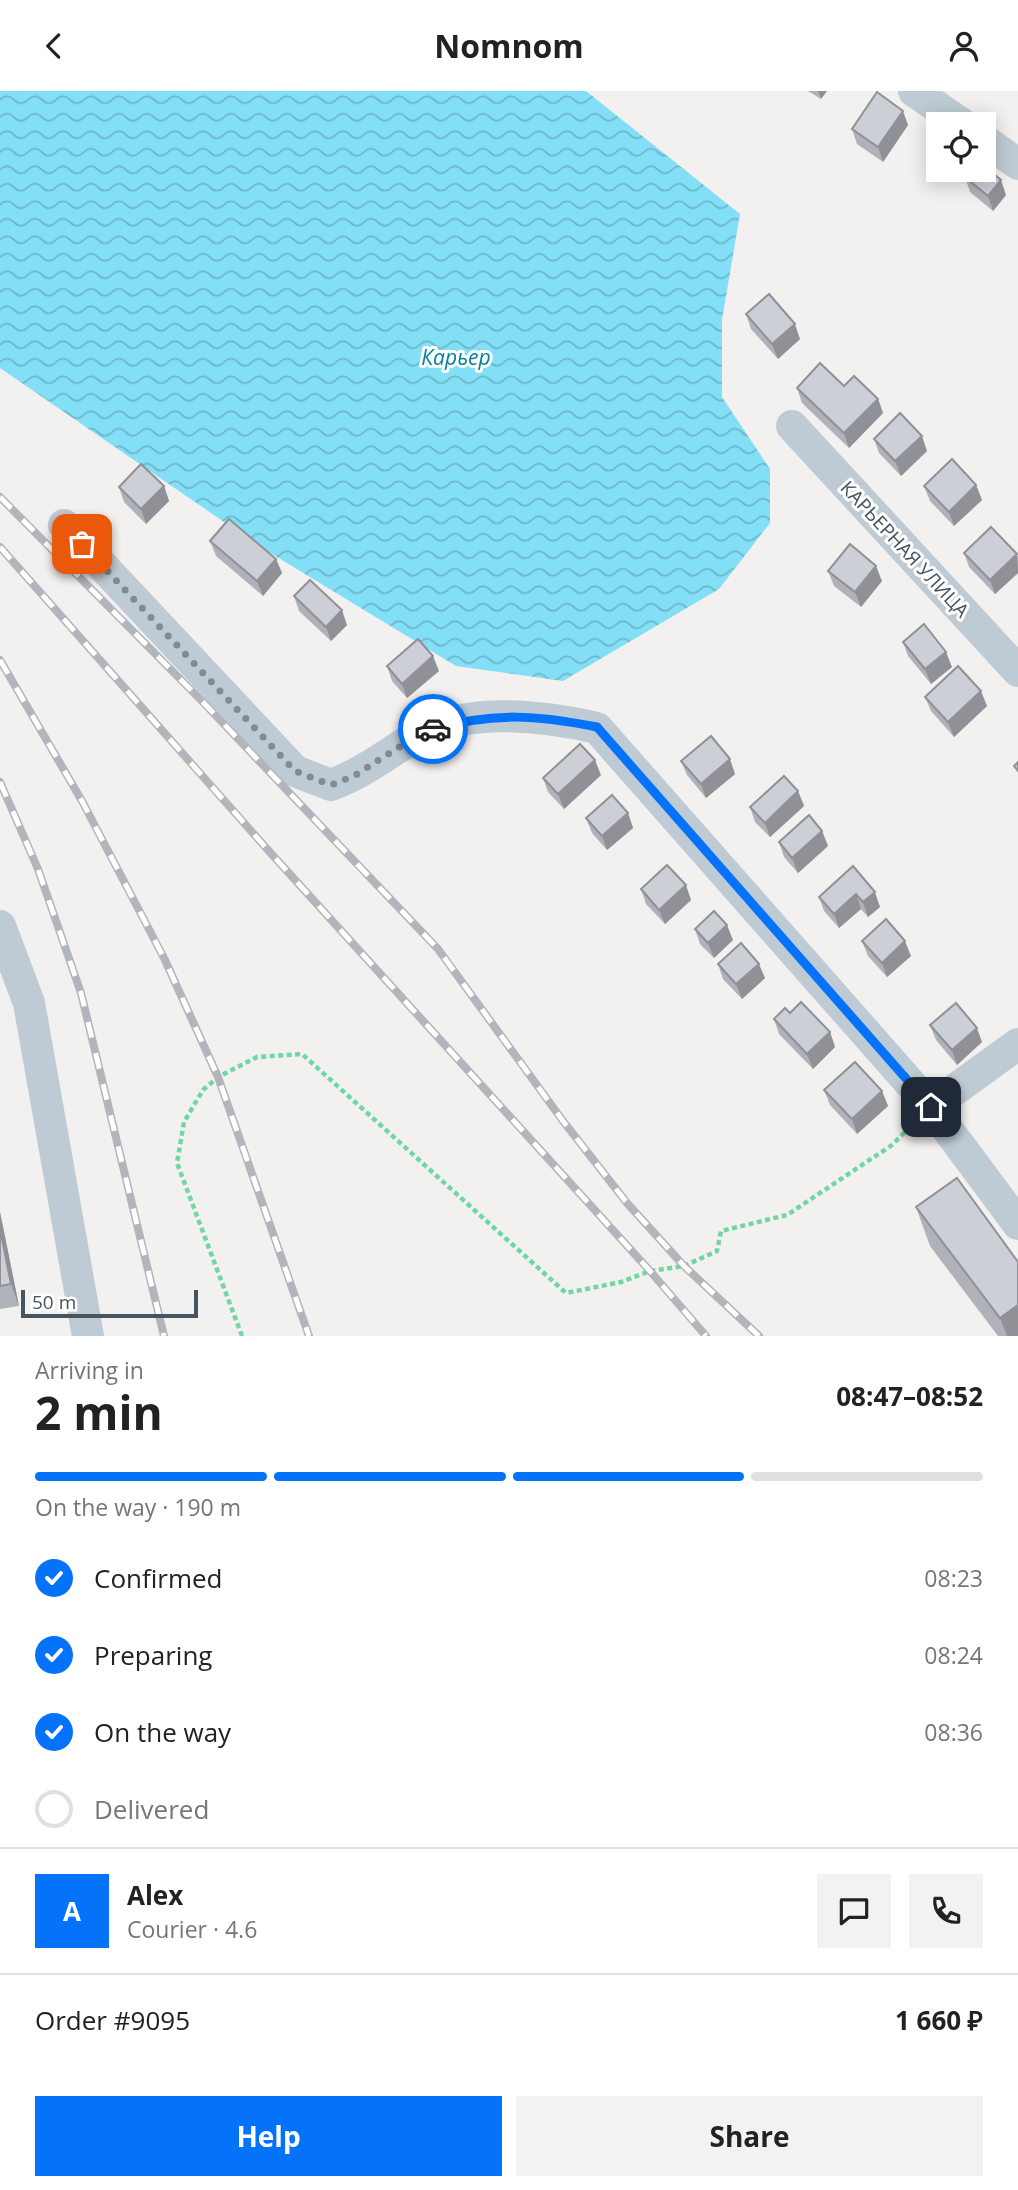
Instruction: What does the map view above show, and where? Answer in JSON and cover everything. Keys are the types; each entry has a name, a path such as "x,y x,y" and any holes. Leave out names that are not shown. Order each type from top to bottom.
{"street":[{"path":"914,91 944,112"},
{"path":"996,148 1018,164"},
{"name":"КАРЬЕРНАЯ УЛИЦА","path":"792,426 1018,671"},
{"path":"64,525 295,771 331,785 354,776 424,731 463,720 510,715 597,727 931,1107 1018,1224"},
{"path":"0,926 29,1003 88,1336"},
{"path":"931,1107 1018,1044"}],"path":[{"path":"242,1336 177,1163 184,1122 204,1090 218,1077 257,1057 302,1054 566,1293 621,1282 650,1271 684,1266 717,1251 721,1231 787,1215 892,1145 931,1107"}],"water":[{"name":"Карьер","path":"0,91 586,91 740,214 722,320 722,397 770,469 770,523 719,589 563,681 456,666 259,546 0,368"}],"building":[{"path":"877,92 903,111 878,147 852,129"},
{"path":"996,176 1001,180 988,196 971,182 996,182"},
{"path":"769,294 795,324 772,344 746,314"},
{"path":"820,363 844,386 854,376 878,399 844,433 797,388"},
{"path":"900,413 922,436 895,461 874,439"},
{"path":"952,459 976,485 949,512 924,486"},
{"path":"141,464 164,486 141,509 119,487"},
{"path":"229,519 276,559 257,581 210,541"},
{"path":"991,527 1017,554 990,580 964,553"},
{"path":"850,544 876,566 855,592 828,571"},
{"path":"310,580 342,610 326,627 294,596"},
{"path":"924,624 946,652 925,669 903,642"},
{"path":"418,639 433,656 402,684 387,666"},
{"path":"958,666 981,691 948,722 925,697"},
{"path":"711,736 730,759 701,784 681,761"},
{"path":"580,744 595,760 558,794 543,778"},
{"path":"784,776 798,791 765,823 750,807"},
{"path":"612,795 628,813 602,836 586,818"},
{"path":"809,815 822,831 792,858 779,842"},
{"path":"667,865 686,885 659,910 641,889"},
{"path":"853,866 875,892 863,902 856,894 834,914 819,897"},
{"path":"714,911 727,925 708,943 695,929"},
{"path":"886,919 905,941 882,963 862,941"},
{"path":"741,943 759,964 736,984 718,964"},
{"path":"801,1002 830,1032 807,1054 774,1019 785,1008 790,1013"},
{"path":"956,1003 977,1028 952,1050 930,1025"},
{"path":"855,1062 882,1091 852,1119 824,1090"},
{"path":"957,1178 1018,1262 1018,1305 1000,1318 916,1207"},
{"path":"0,1229 11,1284 0,1286"}],"railway":[{"path":"0,497 201,700 438,949 563,1121 627,1203 684,1266 759,1336"},
{"path":"0,547 267,849 706,1336"},
{"path":"0,660 82,801 165,960 218,1077 309,1336"},
{"path":"0,782 38,869 81,993 164,1336"}],"way so far":[{"path":"82,544 295,771 331,785 354,776 424,731 433,729"}],"route":[{"path":"433,729 463,720 510,715 597,727 931,1107"}]}
